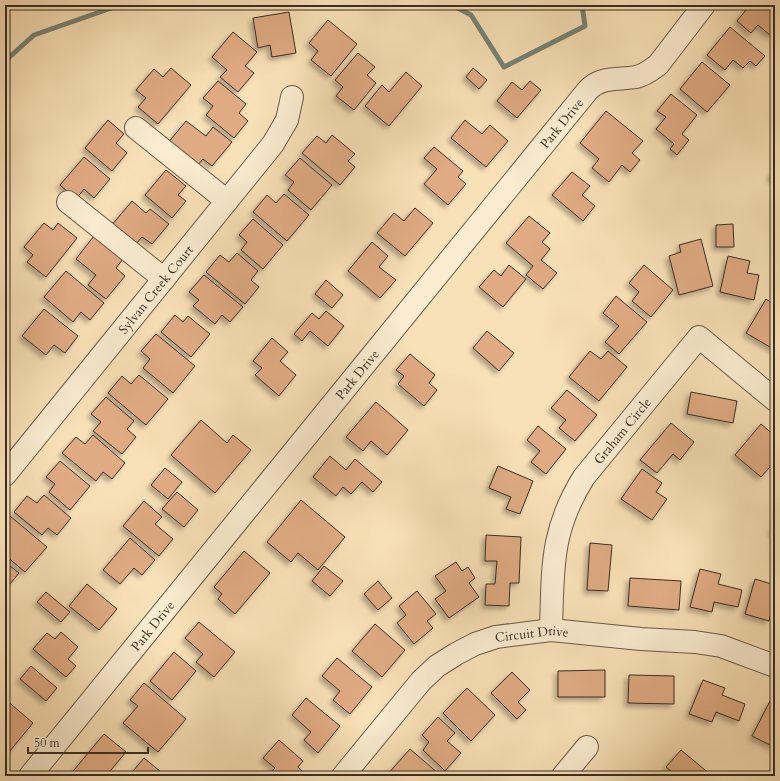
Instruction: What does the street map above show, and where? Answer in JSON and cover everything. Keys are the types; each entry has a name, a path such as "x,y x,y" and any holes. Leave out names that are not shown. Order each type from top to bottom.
{"street":[{"name":"Park Drive","path":"30,776 588,90 602,80 637,76 648,72 658,65 704,5"},
{"name":"Sylvan Creek Court","path":"5,475 273,144 287,120 292,97"},
{"path":"136,128 227,201"},
{"path":"68,202 164,279"},
{"name":"Graham Circle","path":"551,630 554,565 557,540 563,518 572,497 584,477 699,337 775,400"},
{"name":"Circuit Drive","path":"343,776 421,681 437,666 456,654 489,639 551,630 641,639 695,642 721,646 775,666"},
{"path":"563,776 587,747"}],"building":[{"path":"750,5 772,5 775,8 775,31 771,36 758,25 751,33 737,21"},
{"path":"289,12 296,53 272,57 270,45 258,48 253,18"},
{"path":"328,20 357,44 331,76 311,60 318,51 309,43"},
{"path":"730,27 765,56 756,66 750,61 743,68 733,60 725,70 707,55"},
{"path":"233,32 257,52 245,66 254,73 238,92 220,77 227,70 212,57"},
{"path":"358,53 375,67 367,75 376,83 354,110 336,96 343,87 335,80"},
{"path":"702,62 730,85 707,112 680,89"},
{"path":"171,68 191,85 158,124 138,107 146,98 136,90 154,69 163,77"},
{"path":"473,68 487,80 479,89 466,77"},
{"path":"406,72 422,86 389,126 365,106 382,85 389,92"},
{"path":"218,81 246,104 239,113 248,121 234,138 206,115 213,106 203,98"},
{"path":"530,81 541,90 517,118 497,101 512,82 522,90"},
{"path":"671,94 697,115 682,134 689,140 677,155 670,149 674,144 656,129 666,117 657,111"},
{"path":"606,111 643,141 632,153 640,160 630,172 622,165 609,182 592,168 599,159 580,143"},
{"path":"108,120 124,134 116,143 127,153 112,171 85,148"},
{"path":"465,120 482,134 490,125 508,141 486,167 451,138"},
{"path":"186,121 206,136 213,127 232,142 212,166 203,159 196,167 167,144"},
{"path":"332,135 355,154 348,161 355,167 340,185 302,153 317,136 326,143"},
{"path":"434,147 463,171 458,177 466,184 448,205 424,184 437,169 424,158"},
{"path":"84,157 110,179 94,198 84,189 76,199 60,185"},
{"path":"300,158 332,185 311,210 288,190 294,182 285,175"},
{"path":"775,168 775,180 770,178"},
{"path":"166,170 186,186 178,195 186,201 172,218 145,195"},
{"path":"572,172 590,186 582,195 595,206 583,221 552,195"},
{"path":"284,194 309,215 287,241 253,212 267,195 276,203"},
{"path":"132,201 146,213 150,209 169,224 152,244 142,237 135,245 111,226"},
{"path":"415,208 433,223 405,256 377,233 394,213 404,221"},
{"path":"529,216 550,233 542,242 550,249 541,260 557,273 543,289 526,275 533,266 506,243"},
{"path":"253,219 283,245 263,269 241,250 247,242 239,235"},
{"path":"44,223 53,230 58,223 77,238 46,277 27,262 33,255 24,247"},
{"path":"733,224 734,247 716,247 716,225"},
{"path":"94,236 123,259 116,268 125,276 106,299 88,285 96,275 76,259"},
{"path":"701,239 713,286 679,295 669,256 681,252 679,245"},
{"path":"372,242 388,256 379,267 396,280 380,298 348,271"},
{"path":"237,253 258,271 251,280 259,287 245,304 206,272 220,255 229,262"},
{"path":"728,256 750,261 747,273 759,275 754,300 720,292"},
{"path":"509,265 526,279 503,307 479,287 494,270 501,276"},
{"path":"644,265 673,290 651,317 632,301 639,292 629,283"},
{"path":"66,271 104,303 90,320 81,312 73,322 44,297"},
{"path":"204,275 243,307 230,322 222,315 215,324 193,306 199,300 189,292"},
{"path":"326,280 343,295 332,308 315,294"},
{"path":"616,296 647,322 619,354 605,342 619,326 603,313"},
{"path":"766,299 775,305 775,350 746,333"},
{"path":"44,309 78,336 65,353 54,345 46,355 22,336"},
{"path":"326,311 344,326 328,346 310,331 302,341 294,334 312,313 319,319"},
{"path":"175,315 183,322 188,316 210,334 191,357 161,332"},
{"path":"487,331 514,353 499,371 473,348"},
{"path":"156,334 195,366 173,393 143,368 150,359 141,351"},
{"path":"272,338 288,352 280,361 296,375 279,396 255,375 262,368 253,361"},
{"path":"590,351 601,359 608,351 627,367 599,401 569,377"},
{"path":"410,354 435,375 429,383 437,390 424,406 398,384 404,376 396,370"},
{"path":"139,375 168,399 146,425 108,393 122,376 131,384"},
{"path":"567,390 597,415 575,441 559,428 566,420 551,408"},
{"path":"691,392 737,401 733,423 687,414"},
{"path":"106,397 134,421 127,429 136,437 122,454 93,431 101,422 91,414"},
{"path":"376,402 408,430 387,455 371,441 363,451 346,437"},
{"path":"201,420 227,443 233,435 251,450 215,493 171,455"},
{"path":"671,423 694,442 680,460 673,454 657,473 640,460"},
{"path":"761,424 775,436 775,461 761,477 735,455"},
{"path":"538,426 566,449 546,474 531,462 540,451 527,440"},
{"path":"93,435 125,463 112,479 103,472 96,481 62,453 76,437 85,444"},
{"path":"330,456 346,470 355,459 382,482 373,492 362,482 351,494 343,487 336,496 313,477"},
{"path":"60,461 90,486 70,510 49,492 55,484 46,477"},
{"path":"498,466 533,481 520,514 506,509 511,497 489,488"},
{"path":"165,468 182,482 168,499 151,485"},
{"path":"642,469 662,483 656,492 667,499 652,520 621,499"},
{"path":"177,492 198,510 184,527 162,509"},
{"path":"44,495 71,518 57,535 48,528 42,535 14,512 27,496 37,503"},
{"path":"301,500 345,537 318,570 298,553 291,562 267,542"},
{"path":"144,501 162,517 155,524 173,539 159,556 123,526"},
{"path":"10,516 47,547 25,572 5,555 5,522"},
{"path":"775,526 775,535 771,532"},
{"path":"486,535 521,537 519,583 510,583 509,606 485,605 486,584 495,584 497,561 485,561"},
{"path":"130,538 155,560 142,575 134,568 120,584 103,570"},
{"path":"590,543 612,545 608,591 587,590"},
{"path":"244,551 270,573 235,614 218,599 222,594 214,587"},
{"path":"5,562 19,573 5,590"},
{"path":"456,562 462,571 468,567 475,578 469,583 479,597 449,618 435,599 446,591 435,576"},
{"path":"324,566 343,581 330,596 312,581"},
{"path":"700,569 721,574 718,584 742,590 738,607 714,602 712,612 690,607"},
{"path":"630,578 681,581 679,610 628,606"},
{"path":"755,579 775,585 775,608 773,607 769,621 745,614"},
{"path":"378,581 392,598 378,610 364,594"},
{"path":"87,584 117,609 99,630 69,606"},
{"path":"417,591 436,614 427,621 433,628 414,644 397,623 406,615 399,606"},
{"path":"46,592 70,612 61,622 37,602"},
{"path":"199,622 235,652 214,677 196,662 203,654 185,638"},
{"path":"375,624 405,650 382,677 352,651"},
{"path":"61,632 78,647 68,659 76,666 66,677 33,649 47,633 55,639"},
{"path":"174,652 196,671 172,700 150,681"},
{"path":"337,658 372,687 350,714 333,700 340,691 322,676"},
{"path":"31,666 57,688 46,701 20,679"},
{"path":"605,670 605,697 558,697 558,671"},
{"path":"512,672 530,690 518,702 526,710 517,719 491,693"},
{"path":"629,675 674,676 674,704 628,703"},
{"path":"703,680 725,688 722,695 745,704 739,721 716,712 712,722 689,714"},
{"path":"144,683 186,719 158,752 123,723 138,706 130,700"},
{"path":"467,688 495,715 471,741 443,713"},
{"path":"306,698 340,726 318,753 304,740 311,732 292,715"},
{"path":"5,699 33,723 5,757"},
{"path":"770,701 775,704 774,747 752,736"},
{"path":"438,717 455,733 447,741 461,753 445,771 423,750 429,742 422,735"},
{"path":"104,734 126,752 106,776 69,776"},
{"path":"279,740 303,761 298,767 304,773 302,776 268,776 275,768 263,758"},
{"path":"410,749 439,774 437,776 387,775"},
{"path":"681,750 711,775 677,776 666,767"},
{"path":"144,758 166,776 129,776"},
{"path":"194,771 200,776 190,776"}],"waterway":[{"path":"5,61 34,35 120,5"},
{"path":"452,5 471,15 504,67 585,26 582,5"}]}
